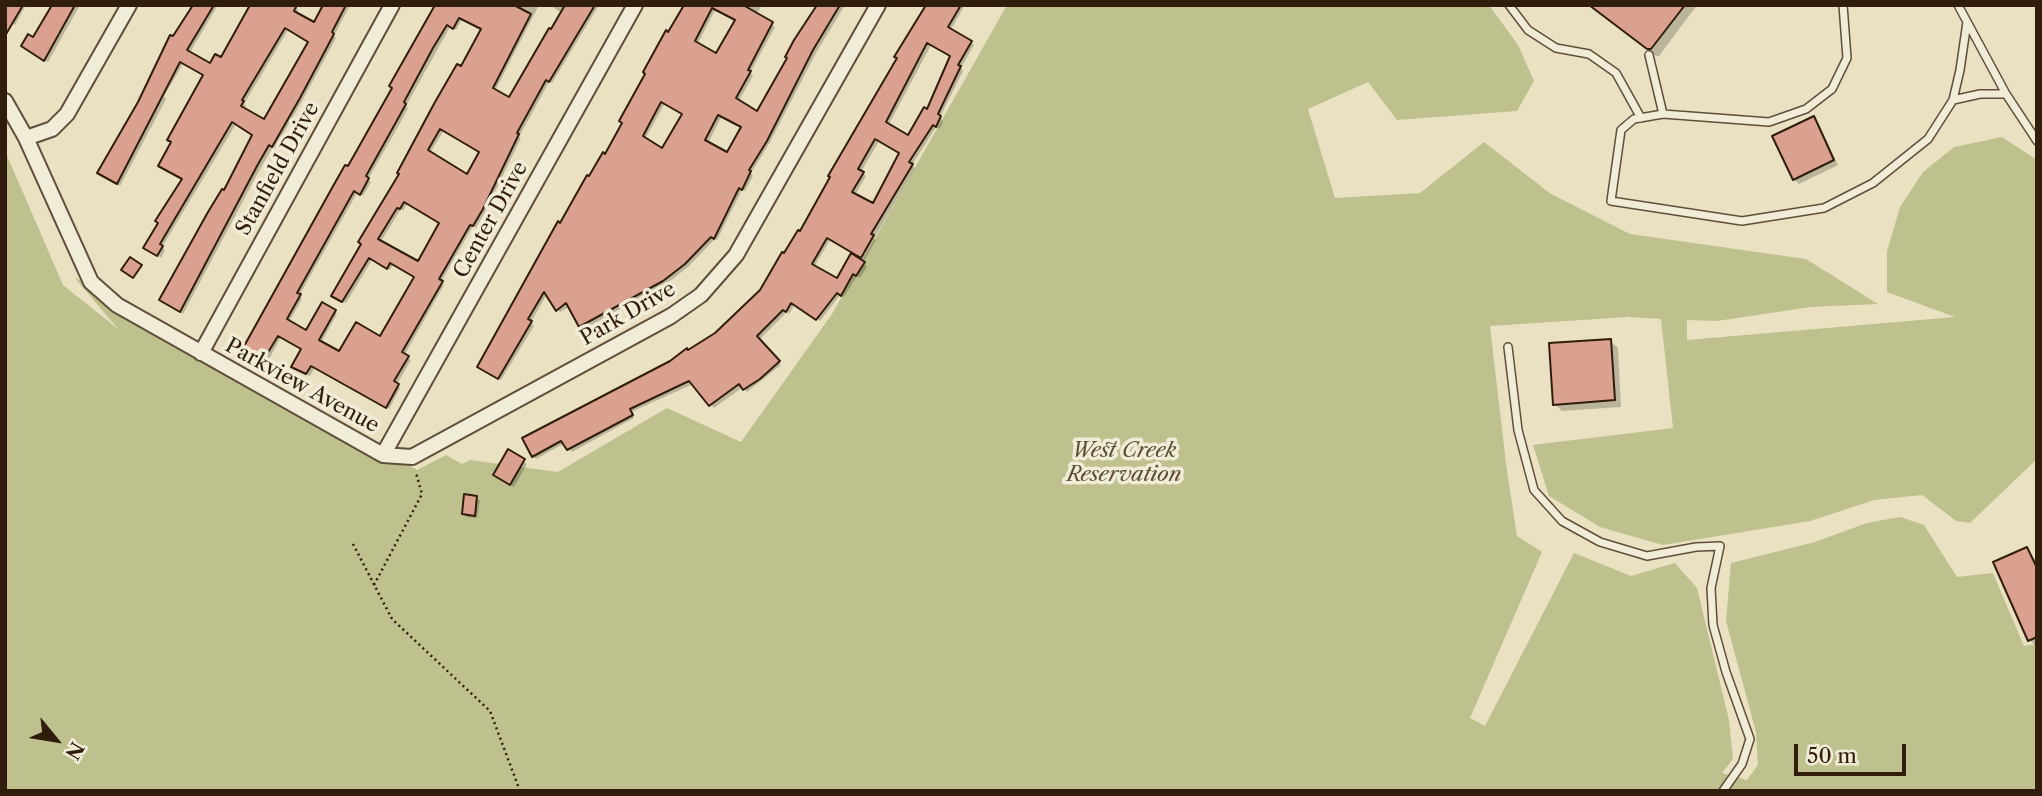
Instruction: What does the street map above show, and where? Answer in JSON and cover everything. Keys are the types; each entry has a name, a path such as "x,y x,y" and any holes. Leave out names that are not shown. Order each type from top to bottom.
{"street":[{"path":"26,138 52,129 67,114 129,5"},
{"name":"Stanfield Drive","path":"201,353 392,5"},
{"name":"Center Drive","path":"383,455 635,5"},
{"name":"Park Drive","path":"383,455 412,457 671,316 701,295 736,256 878,5"},
{"name":"Parkview Avenue","path":"5,101 26,138 91,282 117,305 383,455"}],"lane":[{"path":"1509,5 1528,30 1556,48 1589,54 1616,73 1641,118"},
{"path":"1843,5 1847,58 1832,89 1806,109 1769,122 1662,114 1634,119 1621,130 1611,201 1742,221 1824,208 1873,183 1928,139 1953,100 1966,22"},
{"path":"1958,5 2006,94 2037,141"},
{"path":"1649,55 1662,114"},
{"path":"1953,100 1980,94 2006,94"},
{"path":"1508,347 1518,430 1534,490 1562,521 1600,542 1647,556 1696,547 1720,546 1711,588 1713,625 1726,672 1750,739 1742,765 1723,791"}],"path":[{"path":"374,585 422,494 416,473"},
{"path":"353,544 392,619 490,711 520,791"}],"green space":[{"name":"West Creek Reservation","path":"1007,5 1489,5 1518,45 1534,81 1517,111 1397,120 1368,82 1308,109 1335,198 1420,193 1484,142 1551,194 1630,234 1806,259 1878,304 1811,307 1717,321 1687,320 1687,340 1955,317 1887,292 1887,251 1900,207 1923,172 1954,147 2002,137 2037,160 2037,459 1970,523 1956,521 1922,495 1874,500 1810,521 1663,545 1600,527 1549,496 1533,445 1673,428 1661,319 1628,317 1490,326 1517,536 1542,552 1470,718 1485,726 1574,553 1631,576 1675,563 1697,588 1729,720 1733,759 1722,773 1747,780 1758,765 1756,732 1726,621 1731,563 1815,542 1867,523 1900,517 1924,525 1957,577 1993,573 2024,646 2037,644 2037,791 5,791 5,151 63,285 118,329 74,277 417,470 446,455 462,464 470,460 558,472 667,408 741,442 832,314"}],"building":[{"path":"5,5 23,5 5,36"},
{"path":"52,5 75,5 44,61 21,46 28,34 33,37"},
{"path":"193,5 214,5 187,50 210,63 215,54 221,57 250,5 297,5 294,11 314,22 323,5 346,5 332,32 334,34 300,98 272,147 269,145 257,166 180,312 159,300 208,212 222,189 224,190 252,135 232,122 160,244 163,246 157,256 143,248 158,223 155,221 182,179 158,166 171,142 167,140 203,75 180,62 117,184 97,173 138,102 170,35 173,36","holes":["285,28 308,42 264,119 241,106"]},
{"path":"435,5 514,5 531,14 493,88 509,97 565,5 595,5 549,82 546,80 517,133 519,134 483,209 473,226 470,225 439,279 443,281 402,352 409,356 394,381 399,384 386,408 311,366 306,374 291,367 301,349 278,336 264,359 243,348 345,165 348,166 392,88 389,86","holes":["459,18 481,29 461,66 457,64 435,102 397,173 399,174 358,242 361,244 331,296 342,302 369,258 387,269 390,263 414,277 380,336 356,322 339,351 319,340 336,310 322,302 306,330 287,319 301,294 297,293 354,191 360,195 369,178 366,176 433,48 447,25 453,29","440,129 479,152 467,174 428,150","404,202 439,223 418,261 378,239 397,208 400,209"]},
{"path":"684,5 743,5 773,22 736,98 757,111 787,58 785,57 794,40 817,5 840,5 813,50 714,239 711,237 685,264 663,281 579,327 566,303 556,311 544,292 528,319 532,321 498,379 477,367 558,221 560,223 603,152 605,154 622,123 619,121 645,74 643,72 666,30 668,32","holes":["712,8 735,20 716,53 695,41","661,102 682,114 662,148 643,136","718,115 741,127 727,152 705,140"]},
{"path":"926,5 961,5 948,27 972,41 958,65 961,66 938,114 941,116 936,127 933,125 909,162 913,164 871,234 874,235 861,258 827,238 812,264 837,278 851,253 865,262 856,276 853,274 841,296 837,293 816,320 791,303 786,312 783,310 757,336 780,361 743,390 739,384 709,406 689,381 630,409 633,415 567,450 561,441 532,457 522,438 670,361 687,348 688,350 715,333 760,290 782,252 784,253 798,230 800,231 830,177 828,176 897,58 894,57","holes":["927,43 950,56 927,109 924,107 908,135 886,122","875,139 899,153 873,203 852,192 864,172 858,169"]},
{"path":"1589,5 1685,5 1651,49 1647,49"},
{"path":"1814,116 1834,160 1793,180 1772,136"},
{"path":"130,257 142,265 133,278 121,270"},
{"path":"1611,339 1615,400 1553,405 1549,343"},
{"path":"508,449 525,459 510,485 493,475"},
{"path":"464,494 477,496 475,516 462,514"},
{"path":"2027,547 2037,568 2037,637 2028,641 1993,562"}]}
